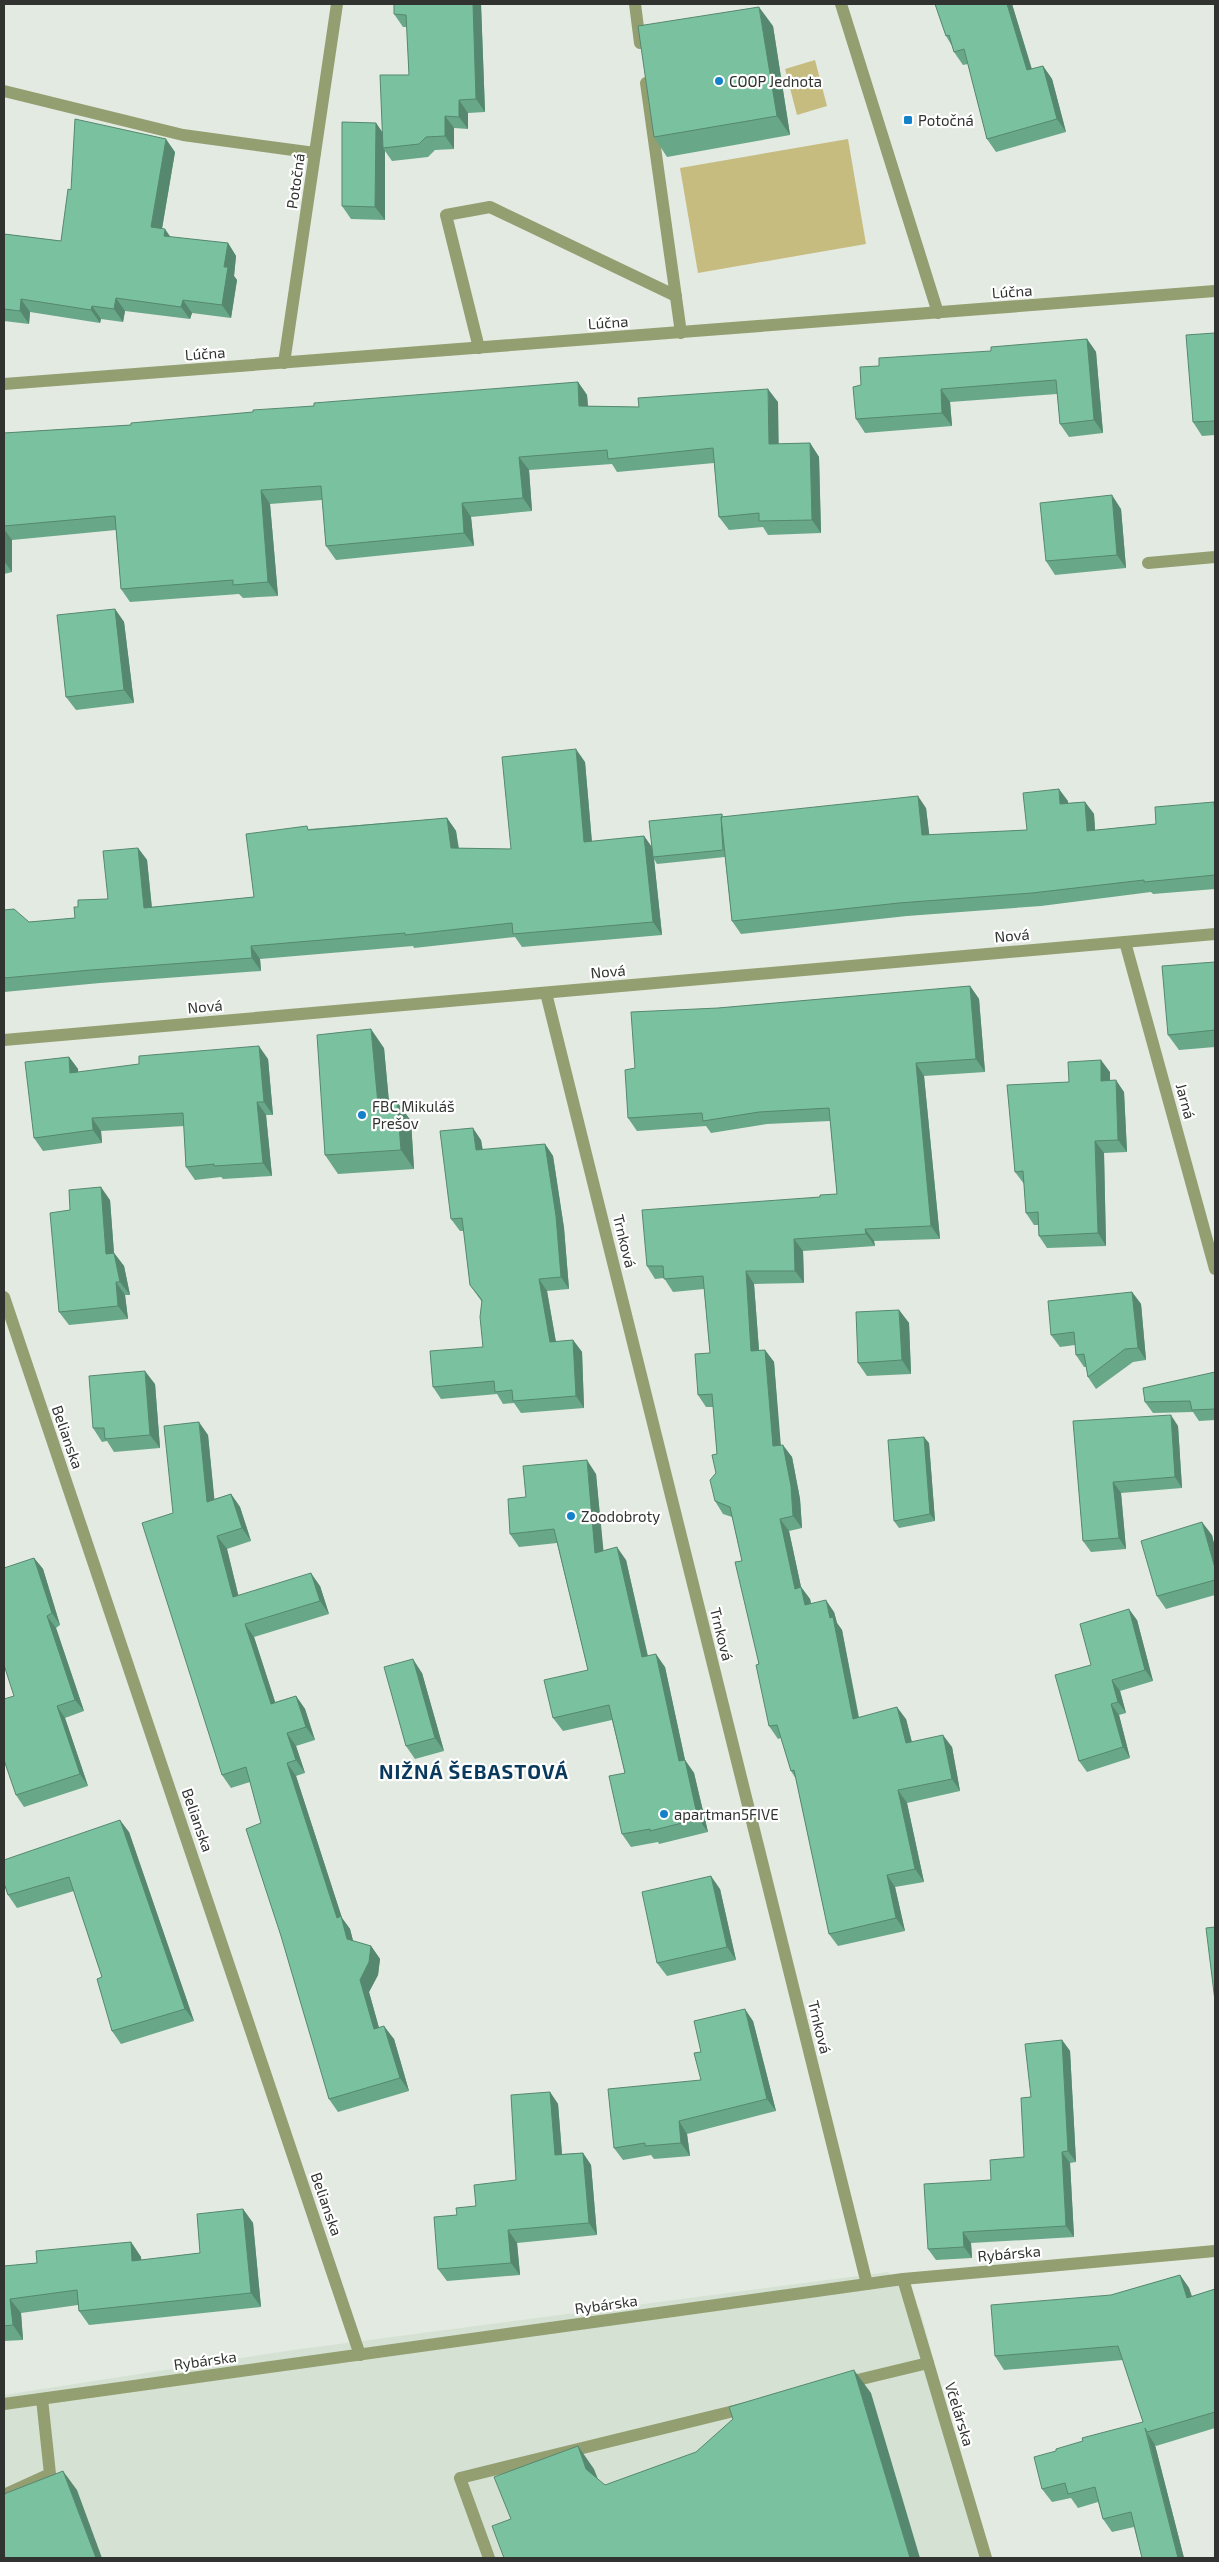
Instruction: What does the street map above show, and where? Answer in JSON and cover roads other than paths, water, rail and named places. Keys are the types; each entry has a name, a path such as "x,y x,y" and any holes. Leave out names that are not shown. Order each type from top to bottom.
{"street":[{"name":"Potočná","path":"284,363 337,4"},
{"path":"635,4 642,52"},
{"path":"841,4 938,312"},
{"path":"644,72 682,333"},
{"path":"4,91 184,135 315,153"},
{"path":"478,348 446,215 490,207 676,296"},
{"name":"Lúčna","path":"4,384 1215,291"},
{"path":"1148,563 1215,557"},
{"name":"Nová","path":"4,1040 1215,934"},
{"name":"Jarná","path":"1125,942 1215,1269"},
{"name":"Trnková","path":"546,993 867,2284"},
{"name":"Belianska","path":"4,1296 360,2355"},
{"name":"Rybárska","path":"4,2404 903,2279 1215,2251"},
{"name":"Včelárska","path":"903,2279 986,2558"},
{"path":"829,2387 928,2363"},
{"path":"4,2495 50,2474 42,2399"},
{"path":"489,2558 460,2478 761,2404"}],"place":[{"name":"COOP Jednota","path":"719,81"},
{"name":"Potočná","path":"908,120"},
{"name":"FBC Mikuláš Prešov","path":"362,1115"},
{"name":"Zoodobroty","path":"571,1516"},
{"name":"apartman5FIVE","path":"664,1814"}],"district":[{"name":"NIŽNÁ ŠEBASTOVÁ","path":"474,1771"}]}
